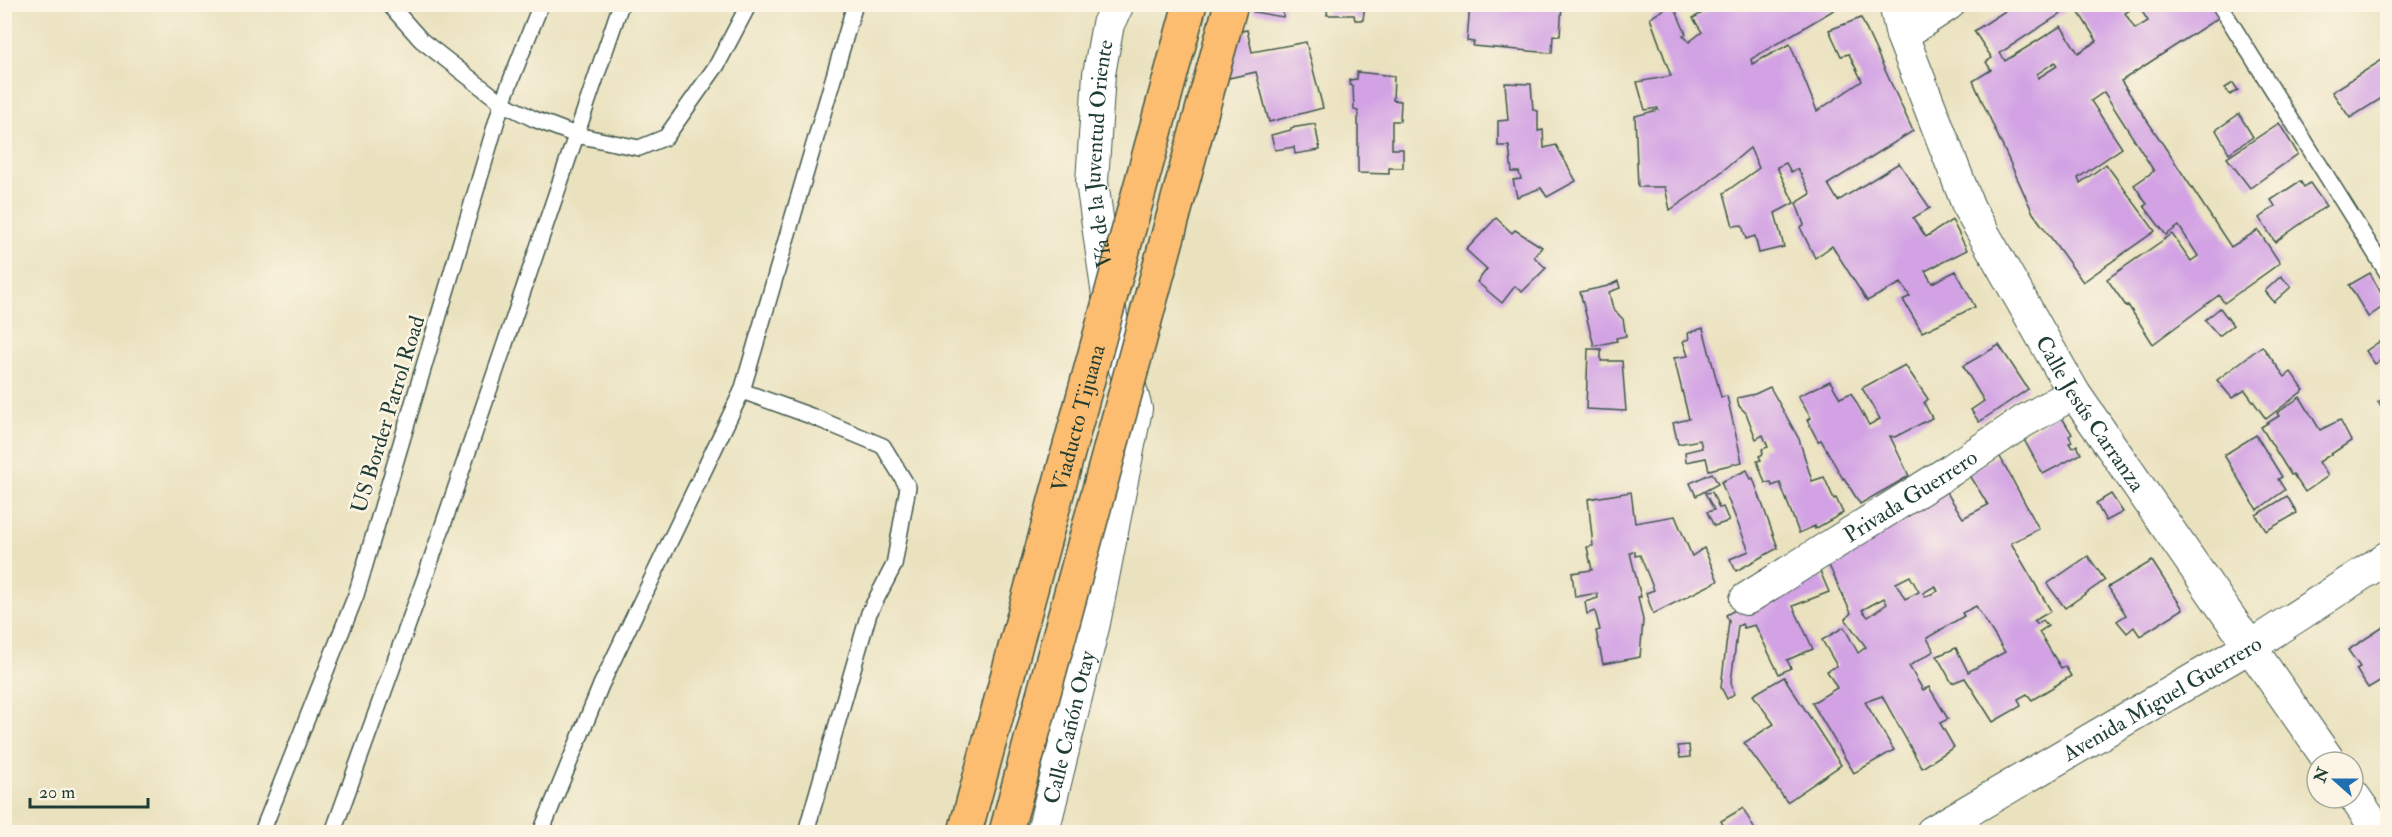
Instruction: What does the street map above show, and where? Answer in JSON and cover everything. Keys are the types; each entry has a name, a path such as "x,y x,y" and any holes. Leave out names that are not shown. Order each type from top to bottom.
{"highway":[{"name":"Viaducto Tijuana","path":"966,832 1190,4"},
{"name":"Viaducto Tijuana","path":"1006,832 1231,4"}],"street":[{"name":"Vía de la Juventud Oriente","path":"1094,623 1136,409 1111,317 1092,182 1099,74 1108,24 1118,4"},
{"name":"Calle Jesús Carranza","path":"1895,4 1902,35 1969,208 2074,393 2322,750"},
{"path":"1902,35 1949,4"},
{"name":"Privada Guerrero","path":"1746,599 1951,470 2024,421 2074,393"},
{"name":"Avenida Miguel Guerrero","path":"1932,832 2251,646 2388,557"},
{"name":"Calle Cañón Otay","path":"1043,832 1094,623"},
{"path":"2364,810 2379,832"}],"lane":[{"path":"389,4 421,40 502,103 534,119 576,135 639,148 666,137 717,64 749,4"},
{"name":"US Border Patrol Road","path":"262,832 357,595 502,103 541,4"},
{"path":"333,832 423,583 621,4"},
{"path":"540,832 601,685 742,391 855,4"},
{"path":"2219,4 2388,274"},
{"path":"742,391 883,446 908,488 894,565 869,613 806,832"}],"building":[{"path":"1254,4 1284,4 1283,17 1253,12"},
{"path":"1328,4 1365,4 1363,20 1355,20 1354,15 1327,15"},
{"path":"1470,4 1562,4 1560,36 1553,35 1552,53 1473,46 1474,42 1467,41"},
{"path":"1673,4 1686,34 1683,35 1689,42 1702,32 1693,18 1715,6 1717,9 1725,4 1844,4 1751,59 1752,64 1790,44 1817,111 1862,81 1849,54 1841,56 1829,30 1861,18 1913,131 1828,184 1838,201 1899,163 1930,208 1913,218 1926,237 1952,220 1967,250 1925,271 1932,283 1956,271 1975,307 1922,332 1903,300 1910,296 1901,283 1867,301 1832,246 1815,258 1800,227 1804,225 1796,203 1811,194 1798,169 1791,172 1786,163 1777,167 1794,203 1775,213 1784,247 1759,253 1755,236 1746,239 1742,225 1733,226 1724,193 1759,168 1750,148 1702,188 1670,210 1665,187 1638,187 1635,116 1658,110 1658,108 1645,110 1637,82 1671,76 1650,18"},
{"path":"2016,4 2214,4 2221,16 2121,81 2231,247 2258,230 2280,263 2224,303 2219,295 2153,344 2128,305 2126,306 2107,279 2172,234 2191,261 2198,256 2179,226 2166,235 2144,206 2147,204 2134,185 2154,171 2104,92 2091,101 2122,148 2078,178 2080,183 2106,164 2155,231 2083,282 2033,213 1973,81 1991,70 1986,62 1992,58 1974,31","holes":["2074,5 2097,41 2078,53 2061,26 2005,61 2000,53","2138,5 2148,21 2135,29 2125,13","2055,62 2057,66 2038,78 2037,74"]},
{"path":"1247,30 1252,52 1306,42 1323,108 1269,122 1256,72 1229,78 1222,35"},
{"path":"2388,56 2388,101 2385,96 2350,118 2332,92"},
{"path":"1357,72 1394,76 1393,100 1401,101 1400,121 1392,121 1392,149 1403,149 1403,168 1389,168 1389,174 1358,173 1358,111 1354,110 1353,86 1350,85 1349,80 1357,79"},
{"path":"1505,83 1531,84 1533,110 1538,111 1538,131 1543,130 1544,148 1556,145 1576,181 1547,197 1541,188 1517,197 1513,180 1521,179 1519,172 1512,172 1509,146 1498,146 1498,121 1508,120"},
{"path":"2233,83 2238,90 2230,95 2225,88"},
{"path":"2239,114 2253,137 2229,153 2216,130"},
{"path":"2279,123 2298,154 2250,188 2227,158"},
{"path":"1315,124 1320,150 1295,154 1294,147 1275,150 1271,135 1291,130 1291,128"},
{"path":"2300,181 2304,187 2310,183 2326,206 2275,242 2259,218 2275,206 2271,200"},
{"path":"1496,218 1512,233 1515,230 1542,247 1534,257 1546,268 1522,292 1515,286 1502,303 1477,282 1487,269 1466,250"},
{"path":"2370,273 2387,304 2368,317 2349,285"},
{"path":"2281,276 2291,287 2274,302 2265,291"},
{"path":"1618,281 1620,288 1609,292 1613,309 1623,319 1626,336 1616,338 1617,341 1594,346 1580,292 1608,286"},
{"path":"2220,308 2233,325 2219,336 2205,320"},
{"path":"1703,328 1721,397 1727,396 1742,462 1709,470 1706,458 1686,462 1685,452 1702,448 1700,440 1678,444 1673,423 1689,419 1674,358 1688,356 1683,341 1689,339 1688,333"},
{"path":"2383,339 2388,346 2388,355 2375,364 2366,351"},
{"path":"1999,345 2028,389 1979,422 1971,410 1984,401 1963,366"},
{"path":"2262,346 2285,377 2291,372 2304,390 2266,419 2245,390 2232,398 2217,380"},
{"path":"1588,349 1601,349 1601,361 1622,361 1626,411 1586,409"},
{"path":"1905,365 1928,399 1924,403 1932,418 1895,437 1890,436 1909,476 1860,504 1821,440 1818,441 1807,420 1811,418 1798,396 1830,381 1840,398 1851,393 1869,425 1880,419 1862,388"},
{"path":"1770,387 1799,439 1812,481 1824,477 1843,513 1815,529 1815,526 1799,533 1780,483 1772,486 1771,482 1765,483 1757,461 1761,460 1759,456 1763,454 1762,449 1768,447 1763,435 1756,439 1746,413 1739,406 1737,398 1755,394"},
{"path":"2300,397 2320,430 2340,420 2351,441 2319,462 2328,476 2305,492 2293,474 2291,475 2261,427 2279,416 2277,413"},
{"path":"2388,397 2388,418 2378,402"},
{"path":"2059,413 2072,434 2069,436 2072,442 2069,443 2072,448 2077,445 2081,454 2043,474 2022,436"},
{"path":"2256,435 2282,477 2278,479 2285,490 2257,510 2224,455"},
{"path":"1999,455 2039,529 2011,543 2051,611 2034,621 2037,624 2043,620 2048,626 2039,632 2061,668 2065,666 2071,676 2032,700 2027,694 2018,699 2021,706 1993,722 1965,678 1952,683 1937,656 1956,648 1968,672 2005,652 1976,606 1962,613 1964,616 1927,638 1934,651 1909,666 1923,690 1929,687 1948,719 1940,723 1954,747 1922,768 1882,696 1865,702 1894,750 1854,773 1812,703 1837,688 1827,671 1837,666 1822,640 1844,627 1858,653 1866,647 1845,619 1851,613 1826,559 1924,506 1921,499 1942,485 1963,518 1988,505 1968,472","holes":["1910,576 1919,592 1905,599 1896,583","1935,586 1938,591 1925,597 1923,593","1884,598 1887,604 1868,617 1862,610"]},
{"path":"1747,470 1751,479 1753,478 1778,548 1736,571 1730,559 1749,551 1721,482"},
{"path":"1712,473 1718,484 1696,496 1690,483"},
{"path":"1631,492 1635,523 1675,516 1692,556 1704,548 1718,581 1653,614 1646,593 1654,590 1640,555 1635,556 1635,551 1630,553 1641,597 1638,597 1643,620 1640,657 1603,664 1596,631 1600,630 1595,611 1587,614 1585,602 1598,598 1597,593 1575,597 1572,573 1592,570 1587,547 1593,546 1588,499"},
{"path":"1712,492 1719,508 1723,507 1729,521 1714,526 1707,512 1714,510 1705,493"},
{"path":"2111,494 2123,512 2106,521 2096,503"},
{"path":"2287,496 2297,513 2266,531 2256,515"},
{"path":"2088,556 2105,580 2065,608 2047,584"},
{"path":"2152,561 2183,609 2140,636 2134,627 2127,633 2117,621 2126,615 2108,587"},
{"path":"1817,564 1829,592 1793,606 1813,649 1787,660 1791,668 1779,674 1755,625 1744,628 1742,624 1738,626 1731,682 1734,694 1727,699 1721,687 1729,621 1726,615"},
{"path":"2388,624 2388,676 2368,688 2356,669 2360,667 2348,650"},
{"path":"1784,677 1841,765 1787,802 1744,743 1774,724 1753,695"},
{"path":"1689,745 1690,757 1680,758 1678,746"},
{"path":"1743,808 1756,832 1727,832 1721,821"}]}
